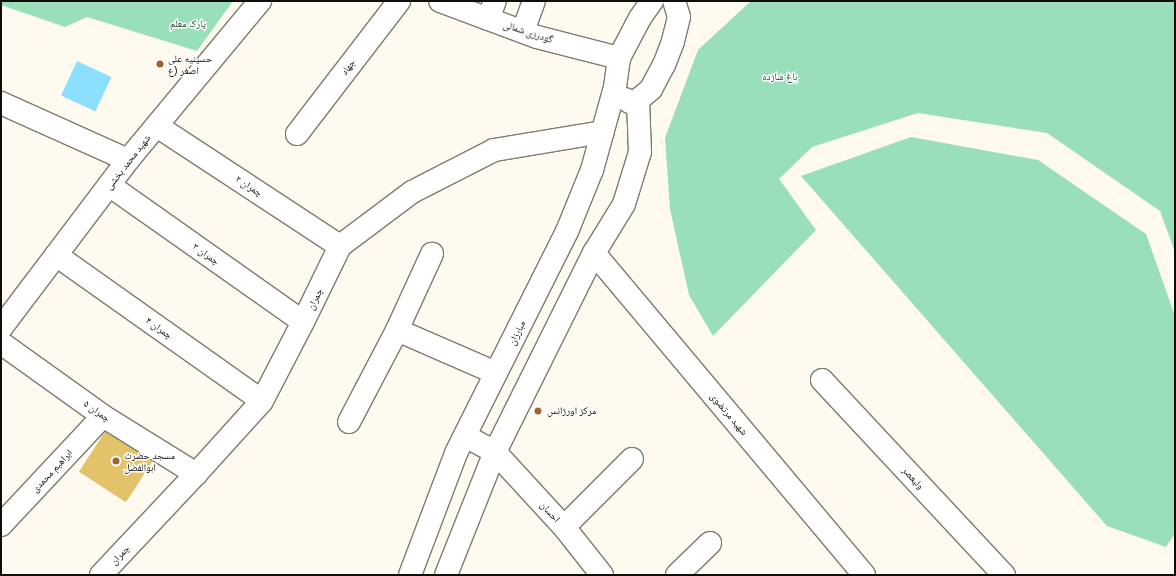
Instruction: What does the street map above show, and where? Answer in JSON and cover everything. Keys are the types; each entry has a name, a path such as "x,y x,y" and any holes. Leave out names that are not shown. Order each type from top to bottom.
{"street":[{"name":"شهید محمد بخشی","path":"1,328 128,160 260,1"},
{"name":"جهاد","path":"297,134 399,1"},
{"name":"گودرزی شمالی","path":"440,1 492,10 523,31 619,58"},
{"path":"523,31 534,1"},
{"name":"مبارزان","path":"410,575 456,453 568,229 592,170 615,87 619,58 640,18 652,1"},
{"path":"615,87 623,98 630,102 638,100 651,89 664,65 673,41 682,6"},
{"path":"446,575 495,452 594,253 624,204 640,152 638,100"},
{"path":"1,102 128,160"},
{"name":"چمران ۲","path":"157,126 340,246"},
{"name":"چمران","path":"101,575 262,401 340,246 412,192 494,150 603,132"},
{"name":"چمران ۳","path":"109,185 303,322"},
{"name":"شهید مرتضوی","path":"594,253 864,575"},
{"path":"349,422 397,330 432,254"},
{"name":"چمران ۴","path":"56,255 262,401"},
{"path":"397,330 496,374"},
{"name":"چمران ۵","path":"1,343 103,416 196,474"},
{"name":"ولیعصر","path":"822,380 1004,575"},
{"name":"ابراهیم محمدی","path":"1,525 103,416"},
{"name":"احسان","path":"465,436 495,452 564,527 602,575"},
{"path":"564,527 632,459"},
{"path":"677,575 710,542"}],"green space":[{"name":"پارک معلم","path":"1,1 233,1 197,51 87,17 65,27 1,5"},
{"name":"باغ شازده","path":"751,1 1175,1 1175,252 1160,211 1047,133 918,113 812,147 779,179 816,230 713,336 689,295 670,209 665,138 698,50"},
{"path":"911,137 1038,160 1146,234 1175,316 1175,533 1166,547 1107,526 801,176"}],"water":[{"path":"77,61 111,77 95,111 61,95"}],"building":[{"name":"مسجد حضرت ابوالفضل","path":"110,424 157,454 126,502 79,472"}],"place":[{"name":"حسینیه علی اصغر (ع","path":"160,64"},
{"name":"مرکز اورژانس","path":"538,411"},
{"name":"مسجد حضرت ابوالفضل","path":"116,461"}]}
